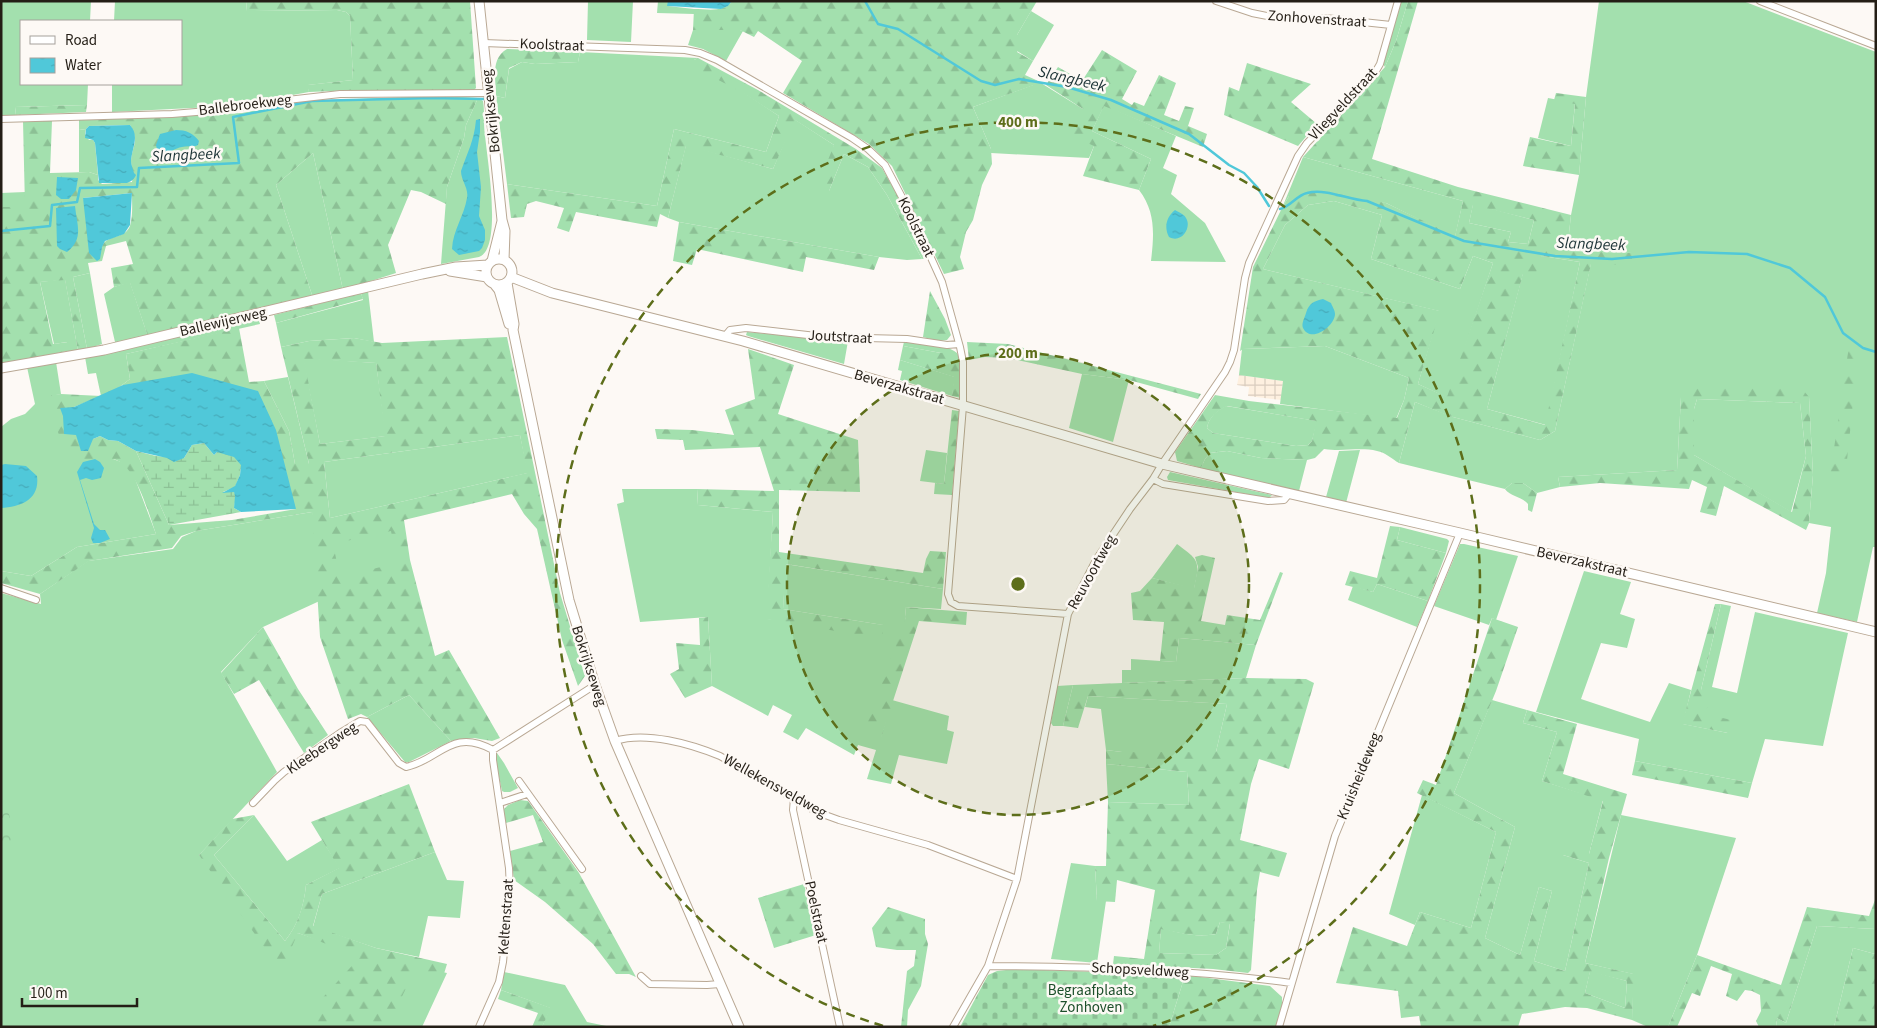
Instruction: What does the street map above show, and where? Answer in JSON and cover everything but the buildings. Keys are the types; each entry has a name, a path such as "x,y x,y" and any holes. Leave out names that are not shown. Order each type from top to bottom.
{"street":[{"name":"Bokrijkseweg","path":"479,1 502,220 505,231 504,260 510,265 509,280 513,330 569,600 594,686 615,741 738,1027"},
{"name":"Zonhovenstraat","path":"1216,1 1252,13 1282,19 1325,18 1390,25"},
{"name":"Vliegveldstraat","path":"1277,203 1294,165 1307,143 1380,64 1398,1"},
{"path":"1760,1 1876,46"},
{"name":"Koolstraat","path":"484,43 685,50 700,53 716,60 852,138 868,149 885,165 912,216 942,282 963,362 963,406 948,594 951,602 958,606 1068,614"},
{"name":"Ballebroekweg","path":"1,119 172,114 232,109 278,101 340,94 489,93"},
{"name":"Reuvoortweg","path":"953,1027 988,966 1017,879 1068,614 1096,560 1225,372 1234,350 1249,263 1277,203"},
{"name":"Bokrijkseweg","path":"502,220 487,277 499,290 509,324 513,330"},
{"path":"490,263 496,259 504,260"},
{"name":"Ballewijerweg","path":"1,368 104,350 422,274 490,263"},
{"name":"Ballewijerweg","path":"442,270 487,277"},
{"path":"495,285 509,280"},
{"name":"Beverzakstraat","path":"509,280 552,293 725,336 1162,464 1876,632"},
{"name":"Joutstraat","path":"725,336 730,330 746,328 825,337 907,339 959,344"},
{"name":"Beverzakstraat","path":"1153,479 1163,484 1268,501 1284,500 1289,494"},
{"name":"Kruisheideweg","path":"1279,1027 1335,836 1460,533"},
{"path":"1,588 36,600"},
{"path":"493,750 594,686"},
{"name":"Kleebergweg","path":"253,803 283,773 360,721 367,722 399,763 406,767 413,766 442,748 456,744 475,742 493,750"},
{"name":"Wellekensveldweg","path":"615,741 634,737 691,745 720,756 817,812 928,845 1017,879"},
{"name":"Keltenstraat","path":"479,1027 499,982 510,890 509,868 493,750"},
{"path":"519,781 526,794 582,869"},
{"path":"500,803 526,794"},
{"name":"Poelstraat","path":"794,798 793,810 840,1027"},
{"name":"Schopsveldweg","path":"988,966 1183,971 1291,984"},
{"path":"640,976 650,984 707,986 720,984"}],"shaded area":[{"path":"1239,375 1283,381 1281,400 1248,396 1249,387 1237,385"}],"green space":[{"path":"1,1 91,1 90,20 20,20 20,85 88,85 87,105 15,107 16,115 1,115"},
{"path":"115,1 246,1 247,11 337,10 346,12 350,16 353,80 308,85 309,92 232,106 112,112 112,85 182,85 182,20 114,20"},
{"path":"246,1 470,1 476,88 474,90 309,92 307,85 353,80 350,16 346,12 337,10 247,11"},
{"path":"588,1 633,1 631,42 587,40"},
{"path":"658,1 668,1 668,6 694,9 694,14 657,13"},
{"path":"732,1 1037,1 1017,35 1024,40 1017,52 1033,61 1025,75 1036,80 1034,85 973,107 991,149 992,164 982,185 973,220 966,232 960,257 964,269 944,274 892,166 869,144 783,93 802,61 758,31 754,37 740,30 693,30 694,9 720,9 729,5"},
{"path":"1401,1 1408,1 1396,41 1385,67 1383,64"},
{"path":"1408,1 1418,1 1372,159 1458,187 1571,215 1567,251 1632,253 1632,265 1591,264 1555,431 1540,440 1449,416 1415,402 1399,463 1386,454 1364,449 1324,449 1315,458 1307,460 1261,458 1227,451 1210,453 1201,468 1177,461 1175,452 1215,395 1249,401 1397,418 1404,400 1409,378 1325,346 1243,349 1240,351 1253,267 1282,208 1289,196 1296,191 1322,191 1386,203 1455,236 1463,201 1303,157 1385,67 1396,41","holes":["1334,201 1382,215 1371,259 1460,289 1473,256 1493,263 1447,397 1418,384 1440,311 1263,269 1285,225 1308,205","1473,205 1534,220 1528,244 1508,242 1511,232 1469,223","1542,256 1580,262 1545,425 1487,409 1523,274 1535,276","1227,406 1316,421 1312,441 1308,445 1296,446 1213,433 1207,428 1208,424 1214,415"]},
{"path":"1599,1 1743,1 1876,52 1876,547 1873,547 1857,622 1817,613 1826,573 1831,527 1809,523 1813,475 1809,397 1681,397 1677,470 1558,477 1560,487 1537,493 1523,483 1512,483 1505,489 1399,463 1415,402 1453,417 1540,440 1555,431 1591,263 1632,264 1632,253 1567,251 1571,215 1579,175 1586,97"},
{"path":"1031,11 1054,25 1033,61 1017,51 1017,35"},
{"path":"693,30 743,31 726,61 703,49 688,45"},
{"path":"507,49 580,52 578,62 535,64 522,62 509,68 505,98 496,96 495,70 498,58"},
{"path":"1102,50 1137,71 1122,99 1132,105 1134,102 1144,106 1159,75 1176,83 1164,115 1179,121 1185,106 1194,108 1188,126 1207,134 1203,147 1104,106 1092,131 1151,159 1139,190 1083,176 1094,146 1068,134 1083,109 1046,85 1058,67 1082,81"},
{"path":"580,52 698,58 694,60 779,116 766,152 674,129 657,206 507,184 496,96 505,98 509,69 522,62 535,64 578,62"},
{"path":"698,58 758,90 856,149 882,168 905,208 927,258 922,259 887,195 868,167 844,154 829,191 818,185 834,145 795,120 773,169 686,146 668,218 660,214 657,227 576,212 569,232 557,228 564,208 536,201 527,204 524,217 511,218 507,184 657,206 674,129 766,152 779,116 743,93 692,66 694,60"},
{"path":"1247,63 1311,84 1291,102 1317,124 1298,146 1224,115 1229,87 1239,91"},
{"path":"1036,80 1083,109 1094,146 1089,158 991,153 973,107 1033,85"},
{"path":"1556,93 1586,97 1579,175 1523,166 1530,137 1571,146 1575,104 1554,100"},
{"path":"439,96 478,98 466,125 464,138 447,187 446,204 421,192 411,190 388,245 396,273 343,290 313,153 276,185 313,298 148,337 130,283 114,287 111,268 133,264 126,241 106,246 102,261 88,263 90,273 73,277 87,349 78,351 65,280 40,282 53,344 68,342 68,351 1,364 1,207 25,207 23,121 52,121 50,173 89,172 98,175 98,180 102,184 132,182 131,161 135,136 130,125 89,126 86,129 79,130 79,120 242,113 303,101","holes":["132,193 132,218 128,230 108,240 102,246 83,198"]},
{"path":"478,98 483,101 484,105 484,131 492,202 490,238 486,250 479,257 441,264 447,187 464,138 466,125"},
{"path":"1548,98 1575,103 1571,146 1538,138"},
{"path":"87,105 86,112 16,115 15,107"},
{"path":"1104,105 1176,136 1163,168 1177,175 1171,194 1205,223 1226,262 1151,261 1153,233 1151,215 1145,198 1139,190 1151,159 1092,131"},
{"path":"794,119 834,145 829,191 844,154 868,167 887,195 922,259 907,260 879,257 679,222 668,218 686,145 773,169"},
{"path":"86,129 85,134 89,140 93,140 95,143 98,175 89,172 79,172 79,130"},
{"path":"313,153 343,290 313,298 276,185"},
{"path":"1303,157 1463,201 1455,237 1386,203 1289,196 1282,208"},
{"path":"25,192 25,207 1,207 1,193"},
{"path":"1334,201 1382,215 1371,259 1460,289 1473,256 1493,263 1448,398 1418,384 1439,311 1263,269 1285,225 1308,205"},
{"path":"1473,204 1534,220 1528,244 1508,242 1511,232 1469,223"},
{"path":"679,222 879,257 874,270 806,257 803,272 697,249 692,265 673,261"},
{"path":"1542,256 1580,262 1546,425 1487,409 1523,273"},
{"path":"90,273 102,344 87,349 73,277"},
{"path":"65,279 78,351 68,351 67,342 54,344 40,282"},
{"path":"130,282 148,337 118,343 115,342 104,294 114,287"},
{"path":"368,291 374,342 354,338 309,341 281,347 276,323 363,300 361,293"},
{"path":"930,291 951,335 947,340 938,341 923,337"},
{"path":"361,293 363,299 276,323 274,315"},
{"path":"259,319 260,324 126,354 130,379 118,388 101,396 96,373 88,374 85,357"},
{"path":"239,328 249,382 264,381 289,431 295,464 309,464 281,347 309,341 354,338 382,343 507,337 560,593 585,676 578,686 562,640 537,529 524,514 512,494 404,520 410,560 435,656 449,650 500,738 492,741 474,738 451,741 409,695 367,717 361,714 348,719 320,637 312,512 196,531 181,536 172,548 89,561 40,594 1,583 1,571 31,576 77,547 156,534 140,490 128,469 120,462 108,459 69,465 53,417 51,395 101,396 74,407 63,416 64,434 76,435 88,451 93,439 100,436 108,440 118,441 136,451 169,525 232,520 296,509 123,385 118,388 130,379 126,354","holes":["304,359 376,363 385,436 320,444","520,435 527,473 330,518 324,462","391,531 397,563 340,577 333,544"]},
{"path":"747,332 848,341 844,364 748,336 746,335"},
{"path":"1850,339 1859,347 1845,479 1830,476"},
{"path":"904,342 939,345 957,353 941,353 903,346"},
{"path":"967,342 1008,344 1201,394 1198,399 1129,380 1082,374 1008,358 985,357 969,360"},
{"path":"903,346 941,353 957,353 959,357 961,398 952,396 954,377 900,360"},
{"path":"1325,346 1409,378 1404,400 1396,419 1280,404 1283,381 1239,375 1242,349"},
{"path":"748,349 794,365 778,414 858,440 860,492 779,490 779,552 923,573 930,551 946,552 943,589 786,564 783,609 883,625 882,639 766,619 773,512 698,505 697,489 774,491 760,447 685,450 683,440 657,439 655,429 692,430 734,435 725,410 755,399"},
{"path":"303,358 376,363 386,436 320,444"},
{"path":"900,360 955,377 952,396 900,380 902,371 898,370"},
{"path":"56,362 61,394 51,396 113,459 124,463 134,476 156,534 77,547 31,576 1,571 1,427 11,419 25,414 35,404 27,367"},
{"path":"1082,374 1129,380 1113,442 1069,428"},
{"path":"288,377 309,464 295,464 289,431 264,381"},
{"path":"1798,384 1809,397 1813,475 1809,523 1806,530 1724,486 1716,516 1700,512 1707,487 1692,480 1689,489 1600,483 1560,487 1558,477 1677,470 1681,397 1690,387","holes":["1697,399 1800,403 1806,456 1792,512 1694,455 1694,409"]},
{"path":"1697,399 1800,403 1806,456 1791,512 1694,455 1694,409"},
{"path":"1226,406 1317,421 1312,441 1308,445 1296,446 1213,433 1207,428 1209,421 1216,412"},
{"path":"952,410 959,411 952,495 934,494 935,483 944,484"},
{"path":"520,435 528,473 330,518 324,462"},
{"path":"204,443 214,455 217,452 234,457 241,465 240,475 235,487 223,492 234,492 236,496 234,508 241,512 169,525 136,451 156,456 184,458 192,445"},
{"path":"926,450 947,453 944,484 920,481"},
{"path":"1360,450 1346,503 1326,497 1339,451"},
{"path":"1227,451 1261,458 1307,460 1299,491 1201,468 1210,453"},
{"path":"1170,472 1272,495 1269,498 1168,480 1167,477"},
{"path":"1512,483 1523,483 1537,493 1532,512 1528,510 1528,504 1525,501 1510,494 1505,489"},
{"path":"622,489 697,489 698,505 773,512 767,619 883,625 783,609 785,564 943,589 941,609 905,607 906,617 881,737 892,700 949,716 947,730 954,732 947,764 899,755 891,784 867,779 876,750 858,745 854,755 806,728 798,740 783,732 792,715 773,705 768,716 712,686 708,617 640,622 617,504 624,502"},
{"path":"312,512 319,534 397,514 400,564 263,627 221,672 277,772 199,855 279,947 298,933 362,955 447,973 422,1027 1,1027 1,593 41,604 40,594 88,561 173,549 182,537 196,531"},
{"path":"1390,526 1400,527 1397,540 1446,553 1428,601 1377,584 1373,592 1345,585 1350,571 1377,578"},
{"path":"1400,527 1447,539 1449,541 1446,553 1397,540"},
{"path":"1177,544 1190,554 1196,562 1197,573 1194,589 1152,578"},
{"path":"1460,544 1518,556 1496,620 1492,618 1489,625 1434,606"},
{"path":"1202,555 1215,558 1201,621 1225,625 1227,615 1260,620 1280,572 1283,573 1256,645 1179,638 1176,662 1160,661 1164,622 1133,620 1131,593 1140,591 1152,578 1194,588 1198,567 1195,557"},
{"path":"1584,571 1631,582 1620,614 1635,619 1627,648 1601,643 1581,699 1650,722 1669,683 1691,690 1683,724 1728,733 1705,714 1701,690 1721,604 1731,606 1712,687 1737,693 1755,612 1848,633 1823,746 1765,739 1752,783 1635,761 1639,739 1536,712"},
{"path":"1377,584 1428,601 1417,627 1348,600 1353,586 1373,592"},
{"path":"1715,604 1721,604 1701,690 1710,692 1706,714 1731,720 1728,733 1682,724"},
{"path":"905,607 967,612 966,625 919,621 881,738 864,732 906,617"},
{"path":"708,617 712,686 685,698 670,674 679,669 676,643 700,645 699,618"},
{"path":"1492,618 1518,627 1496,691 1454,793 1515,827 1485,938 1520,955 1539,887 1552,891 1534,961 1565,971 1589,863 1563,855 1566,845 1589,854 1603,801 1542,781 1557,732 1523,723 1527,710 1577,724 1563,774 1627,794 1609,858 1585,963 1634,974 1632,1020 1587,1008 1565,1007 1522,1014 1518,1027 1421,1027 1419,1016 1401,1018 1398,991 1336,983 1353,927 1407,946 1420,912 1471,928 1496,832 1417,793 1423,780 1436,785","holes":["1590,972 1627,981 1625,1008 1585,993"]},
{"path":"263,627 298,689 328,735 304,753 259,680 234,694 221,673"},
{"path":"1179,638 1256,645 1246,678 1122,683 1122,670 1131,670 1131,659 1176,662"},
{"path":"1246,678 1306,679 1314,683 1289,769 1259,759 1251,784 1240,840 1287,853 1279,877 1260,872 1251,970 1248,973 1213,969 1113,964 1114,956 1144,959 1155,890 1117,880 1115,902 1097,901 1095,866 1106,866 1108,802 1189,805 1187,772 1106,764 1106,750 1122,752 1216,752 1227,704 1088,696 1078,728 1063,726 1073,685","holes":["1220,922 1230,924 1226,948 1216,955 1159,953 1161,929 1188,934 1209,935 1216,934"]},
{"path":"1073,685 1063,726 1053,726 1051,723 1057,686"},
{"path":"409,695 451,741 409,762 405,762 367,717"},
{"path":"1088,696 1227,704 1216,752 1122,752 1106,750 1101,709 1085,707"},
{"path":"1492,700 1527,710 1523,723 1557,732 1542,781 1603,800 1589,854 1563,855 1589,863 1565,971 1534,961 1552,891 1539,887 1520,955 1485,938 1515,827 1454,793"},
{"path":"497,753 518,788 510,792 502,791 495,758"},
{"path":"1635,761 1752,783 1748,798 1632,775"},
{"path":"1106,764 1187,772 1189,805 1108,802"},
{"path":"409,784 435,852 322,894 313,926 376,948 447,964 443,977 414,972 387,1027 304,1027 316,1005 360,957 298,933 281,971 199,855 232,819 254,815 214,855 285,941 300,914 306,885 339,868 311,822"},
{"path":"1422,795 1496,832 1471,928 1420,912 1415,925 1389,914"},
{"path":"6,797 15,847 1,849 1,807"},
{"path":"520,800 528,801 579,873 636,977 629,974 616,974 593,944 545,902 514,880 510,851 543,842 533,815 506,823 503,810 508,805"},
{"path":"254,815 287,861 322,840 340,868 306,885 300,915 285,941 214,855"},
{"path":"1621,815 1736,838 1697,955 1668,1027 1648,1027 1632,1020 1633,974 1585,963"},
{"path":"435,852 447,880 464,881 460,918 428,916 419,957 376,948 313,927 322,894"},
{"path":"1071,863 1095,866 1097,901 1106,901 1097,963 1051,959"},
{"path":"804,884 816,935 774,948 758,898"},
{"path":"1876,897 1876,929 1817,926 1786,1023 1777,1018 1776,1027 1759,1027 1756,1021 1761,1011 1760,995 1745,990 1737,1001 1726,996 1732,974 1711,966 1700,996 1692,993 1677,1027 1668,1027 1697,955 1781,985 1807,907 1869,916"},
{"path":"888,907 925,919 925,934 928,944 921,986 908,1010 907,1027 901,1027 907,971 914,966 916,950 876,947 872,928"},
{"path":"1220,922 1230,923 1226,948 1216,955 1159,953 1161,928 1188,934 1209,935 1216,934"},
{"path":"1817,926 1876,929 1875,954 1853,948 1834,1027 1776,1027 1777,1018 1786,1023"},
{"path":"1853,948 1875,954 1876,950 1876,1027 1834,1027"},
{"name":"Begraafplaats Zonhoven","path":"1015,969 1185,975 1169,1027 960,1027 988,975 997,971"},
{"path":"1590,971 1627,981 1625,1008 1585,993"},
{"path":"504,972 565,985 587,1022 611,1027 542,1027 550,1008 501,990"},
{"path":"1185,975 1270,986 1282,997 1282,1005 1276,1027 1169,1027"},
{"path":"501,990 551,1008 542,1027 532,1027 538,1013 498,999"}],"water":[{"path":"668,1 732,1 728,6 721,9 667,6"},
{"path":"480,119 477,152 481,187 479,216 485,230 485,240 479,251 459,255 452,249 454,236 467,198 467,191 461,171 472,140 476,120"},
{"path":"130,125 135,133 131,161 136,175 133,180 127,183 99,183 95,143 93,140 85,138 86,129 89,126"},
{"path":"176,130 192,134 199,141 198,145 179,148 163,155 158,153 156,145 160,134"},
{"path":"57,177 78,178 76,190 69,199 61,199 56,195"},
{"path":"132,193 130,225 124,234 105,241 100,259 97,261 89,253 83,198"},
{"path":"75,206 78,237 67,252 57,246 56,208"},
{"path":"1175,210 1185,217 1188,226 1182,236 1174,239 1167,234 1166,226 1168,219"},
{"path":"1323,299 1331,303 1335,313 1334,319 1322,332 1311,334 1302,325 1307,310 1312,303"},
{"path":"192,373 258,391 276,430 296,509 241,512 234,508 234,492 222,493 235,486 240,475 241,465 234,457 217,452 214,455 204,443 192,445 184,458 174,462 167,458 136,451 118,441 108,440 100,436 93,439 88,451 81,451 76,435 64,434 63,416 60,408 74,407 123,385"},
{"path":"95,459 104,468 101,478 80,480 94,524 100,530 105,530 110,539 100,543 93,543 91,538 94,528 77,472 83,462"},
{"path":"1,465 26,466 37,476 37,484 36,491 22,504 1,508"}],"waterway":[{"name":"Slangbeek","path":"865,1 878,24 898,29 981,81 995,85 1019,79 1067,87 1111,100 1189,134 1229,165 1244,173 1257,187 1269,206"},
{"name":"Slangbeek","path":"1,231 50,226 52,205 77,202 80,188 137,187 139,168 239,163 233,117 312,101 431,98 484,99"},
{"name":"Slangbeek","path":"1280,209 1303,194 1322,192 1367,201 1464,241 1555,256 1612,259 1689,252 1747,254 1790,268 1825,297 1843,333 1863,348 1876,352"}]}
